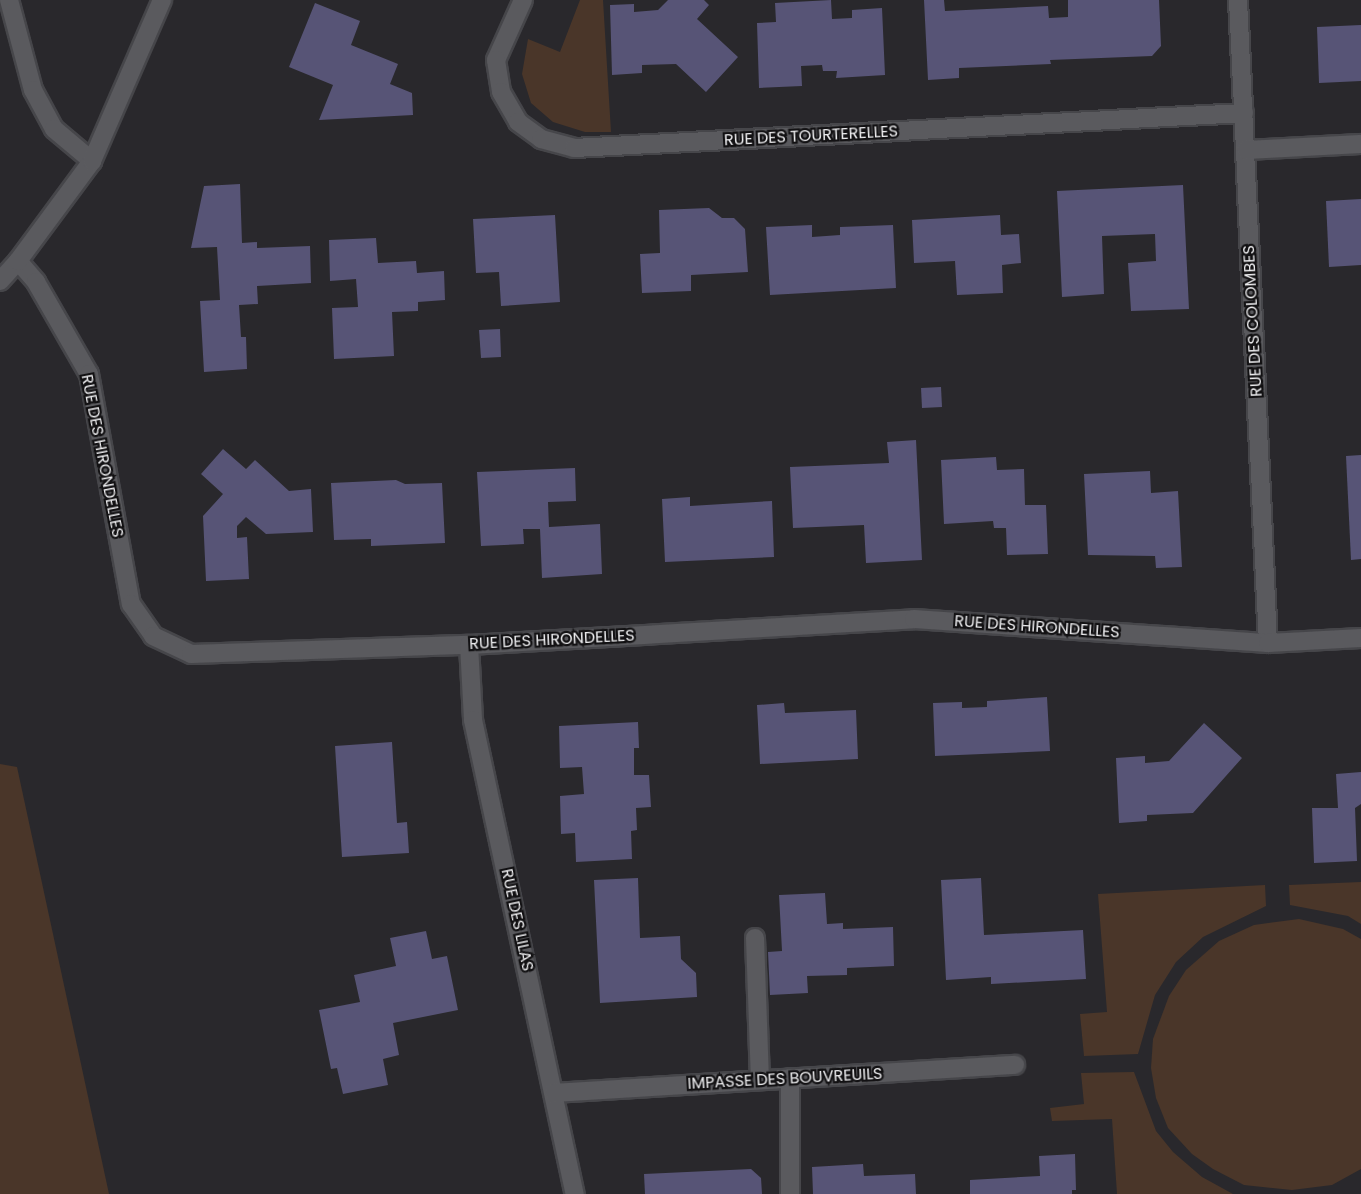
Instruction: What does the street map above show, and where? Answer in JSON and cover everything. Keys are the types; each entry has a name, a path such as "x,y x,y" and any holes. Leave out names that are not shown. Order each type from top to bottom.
{"street":[{"path":"9,0 33,90 54,129 92,161"},
{"path":"0,281 18,261 92,161 162,0"},
{"name":"RUE DES TOURTERELLES","path":"523,0 496,60 501,92 518,122 541,139 574,148 1244,113"},
{"name":"RUE DES COLOMBES","path":"1238,0 1268,643"},
{"path":"1246,150 1361,144"},
{"name":"RUE DES HIRONDELLES","path":"18,261 36,282 89,374 131,604 153,636 191,654 469,645 914,619 1268,643 1361,638"},
{"name":"RUE DES LILAS","path":"469,645 473,720 575,1194"},
{"path":"755,938 760,1080"},
{"name":"IMPASSE DES BOUVREUILS","path":"554,1093 1016,1065"},
{"path":"790,1078 790,1194"}],"shaded area":[{"path":"580,0 603,0 611,132 585,132 553,122 531,103 522,74 528,39 560,52"},
{"path":"0,764 17,767 109,1194 0,1194"},
{"path":"1361,882 1361,924 1348,916 1290,905 1289,885"},
{"path":"1265,885 1266,906 1203,937 1176,962 1155,995 1138,1054 1084,1056 1080,1014 1107,1012 1098,894"},
{"path":"1299,919 1343,929 1361,939 1361,1169 1332,1185 1292,1190 1244,1185 1213,1169 1192,1154 1168,1128 1156,1098 1151,1068 1153,1039 1169,996 1186,970 1219,941 1254,925"},
{"path":"1134,1072 1156,1131 1173,1152 1202,1177 1233,1194 1117,1194 1112,1119 1052,1121 1050,1108 1084,1104 1081,1073"}],"building":[{"path":"668,0 704,0 709,5 697,19 738,57 706,92 676,64 642,65 642,73 612,75 610,5 634,4 634,12 658,10"},
{"path":"831,0 832,19 852,18 852,10 882,8 885,75 836,78 837,71 823,71 822,65 801,66 802,86 759,88 757,23 776,22 775,3"},
{"path":"924,0 944,0 945,11 1048,6 1049,18 1068,17 1068,0 1159,0 1161,46 1152,56 1050,60 1051,64 959,68 959,78 928,80"},
{"path":"315,3 360,21 351,45 398,64 390,84 412,93 413,115 319,120 333,85 289,67"},
{"path":"1361,25 1361,81 1319,83 1317,27"},
{"path":"240,184 242,243 257,242 257,248 310,246 311,283 257,286 258,304 239,305 241,337 246,337 247,369 204,372 200,301 220,300 217,247 191,248 204,186"},
{"path":"1183,185 1189,309 1131,311 1128,263 1156,261 1155,234 1102,236 1104,294 1062,297 1057,191"},
{"path":"1361,199 1361,265 1329,267 1326,201"},
{"path":"709,208 722,218 734,218 745,229 748,272 691,275 691,291 642,293 640,254 660,253 659,210"},
{"path":"555,215 560,302 501,306 499,272 476,273 473,219"},
{"path":"1000,215 1001,235 1019,234 1021,263 1002,265 1003,293 957,295 955,261 914,263 912,220"},
{"path":"812,225 812,237 840,235 840,227 893,225 896,288 770,295 766,227"},
{"path":"376,238 378,263 416,261 417,273 444,271 445,300 418,302 418,311 392,312 394,356 334,359 332,308 358,307 356,279 330,281 329,240"},
{"path":"500,329 501,357 481,358 479,330"},
{"path":"941,387 942,407 922,408 921,388"},
{"path":"916,440 922,560 866,563 864,525 793,528 790,467 889,463 887,442"},
{"path":"223,449 246,469 255,460 289,491 311,489 313,532 266,534 246,517 237,526 237,538 247,537 249,579 206,581 203,516 223,494 201,474"},
{"path":"1361,455 1361,559 1351,560 1346,456"},
{"path":"996,457 997,470 1024,469 1025,505 1046,505 1048,554 1007,555 1006,528 994,528 993,521 944,524 941,460"},
{"path":"575,468 576,501 548,502 549,527 600,524 602,574 542,578 540,529 523,529 524,544 481,546 477,472"},
{"path":"1150,471 1151,493 1178,491 1182,567 1156,568 1155,556 1088,555 1084,474"},
{"path":"396,480 405,484 442,483 445,543 371,546 371,539 334,540 331,483"},
{"path":"690,497 690,506 772,501 774,557 665,562 662,499"},
{"path":"1047,697 1050,751 935,756 933,703 962,702 962,708 987,707 987,701"},
{"path":"784,703 785,713 856,710 858,759 760,764 757,705"},
{"path":"638,722 639,748 634,748 634,775 649,775 651,807 636,808 637,830 631,831 632,859 576,862 575,833 561,834 560,796 584,794 582,767 560,768 559,726"},
{"path":"1204,723 1242,758 1193,813 1147,815 1147,821 1119,823 1116,758 1145,756 1145,763 1169,761"},
{"path":"392,742 397,823 407,822 409,853 342,857 335,746"},
{"path":"1361,772 1361,804 1355,808 1357,861 1314,863 1312,808 1338,808 1336,774"},
{"path":"638,878 640,938 680,936 681,959 696,973 697,997 600,1003 594,880"},
{"path":"981,878 984,935 1083,930 1086,979 991,984 991,977 946,980 941,880"},
{"path":"825,893 827,924 843,923 843,929 893,927 894,966 847,968 847,975 807,976 808,993 770,995 768,952 782,951 779,895"},
{"path":"426,931 432,959 447,956 458,1010 393,1023 399,1055 383,1059 388,1085 343,1094 337,1068 331,1069 319,1010 360,1002 354,975 396,966 390,938"},
{"path":"1075,1154 1076,1190 1072,1190 1072,1194 970,1194 970,1180 1040,1176 1039,1156"},
{"path":"863,1164 864,1176 915,1174 916,1194 813,1194 812,1167"},
{"path":"751,1169 761,1178 762,1194 645,1194 644,1174"}]}
